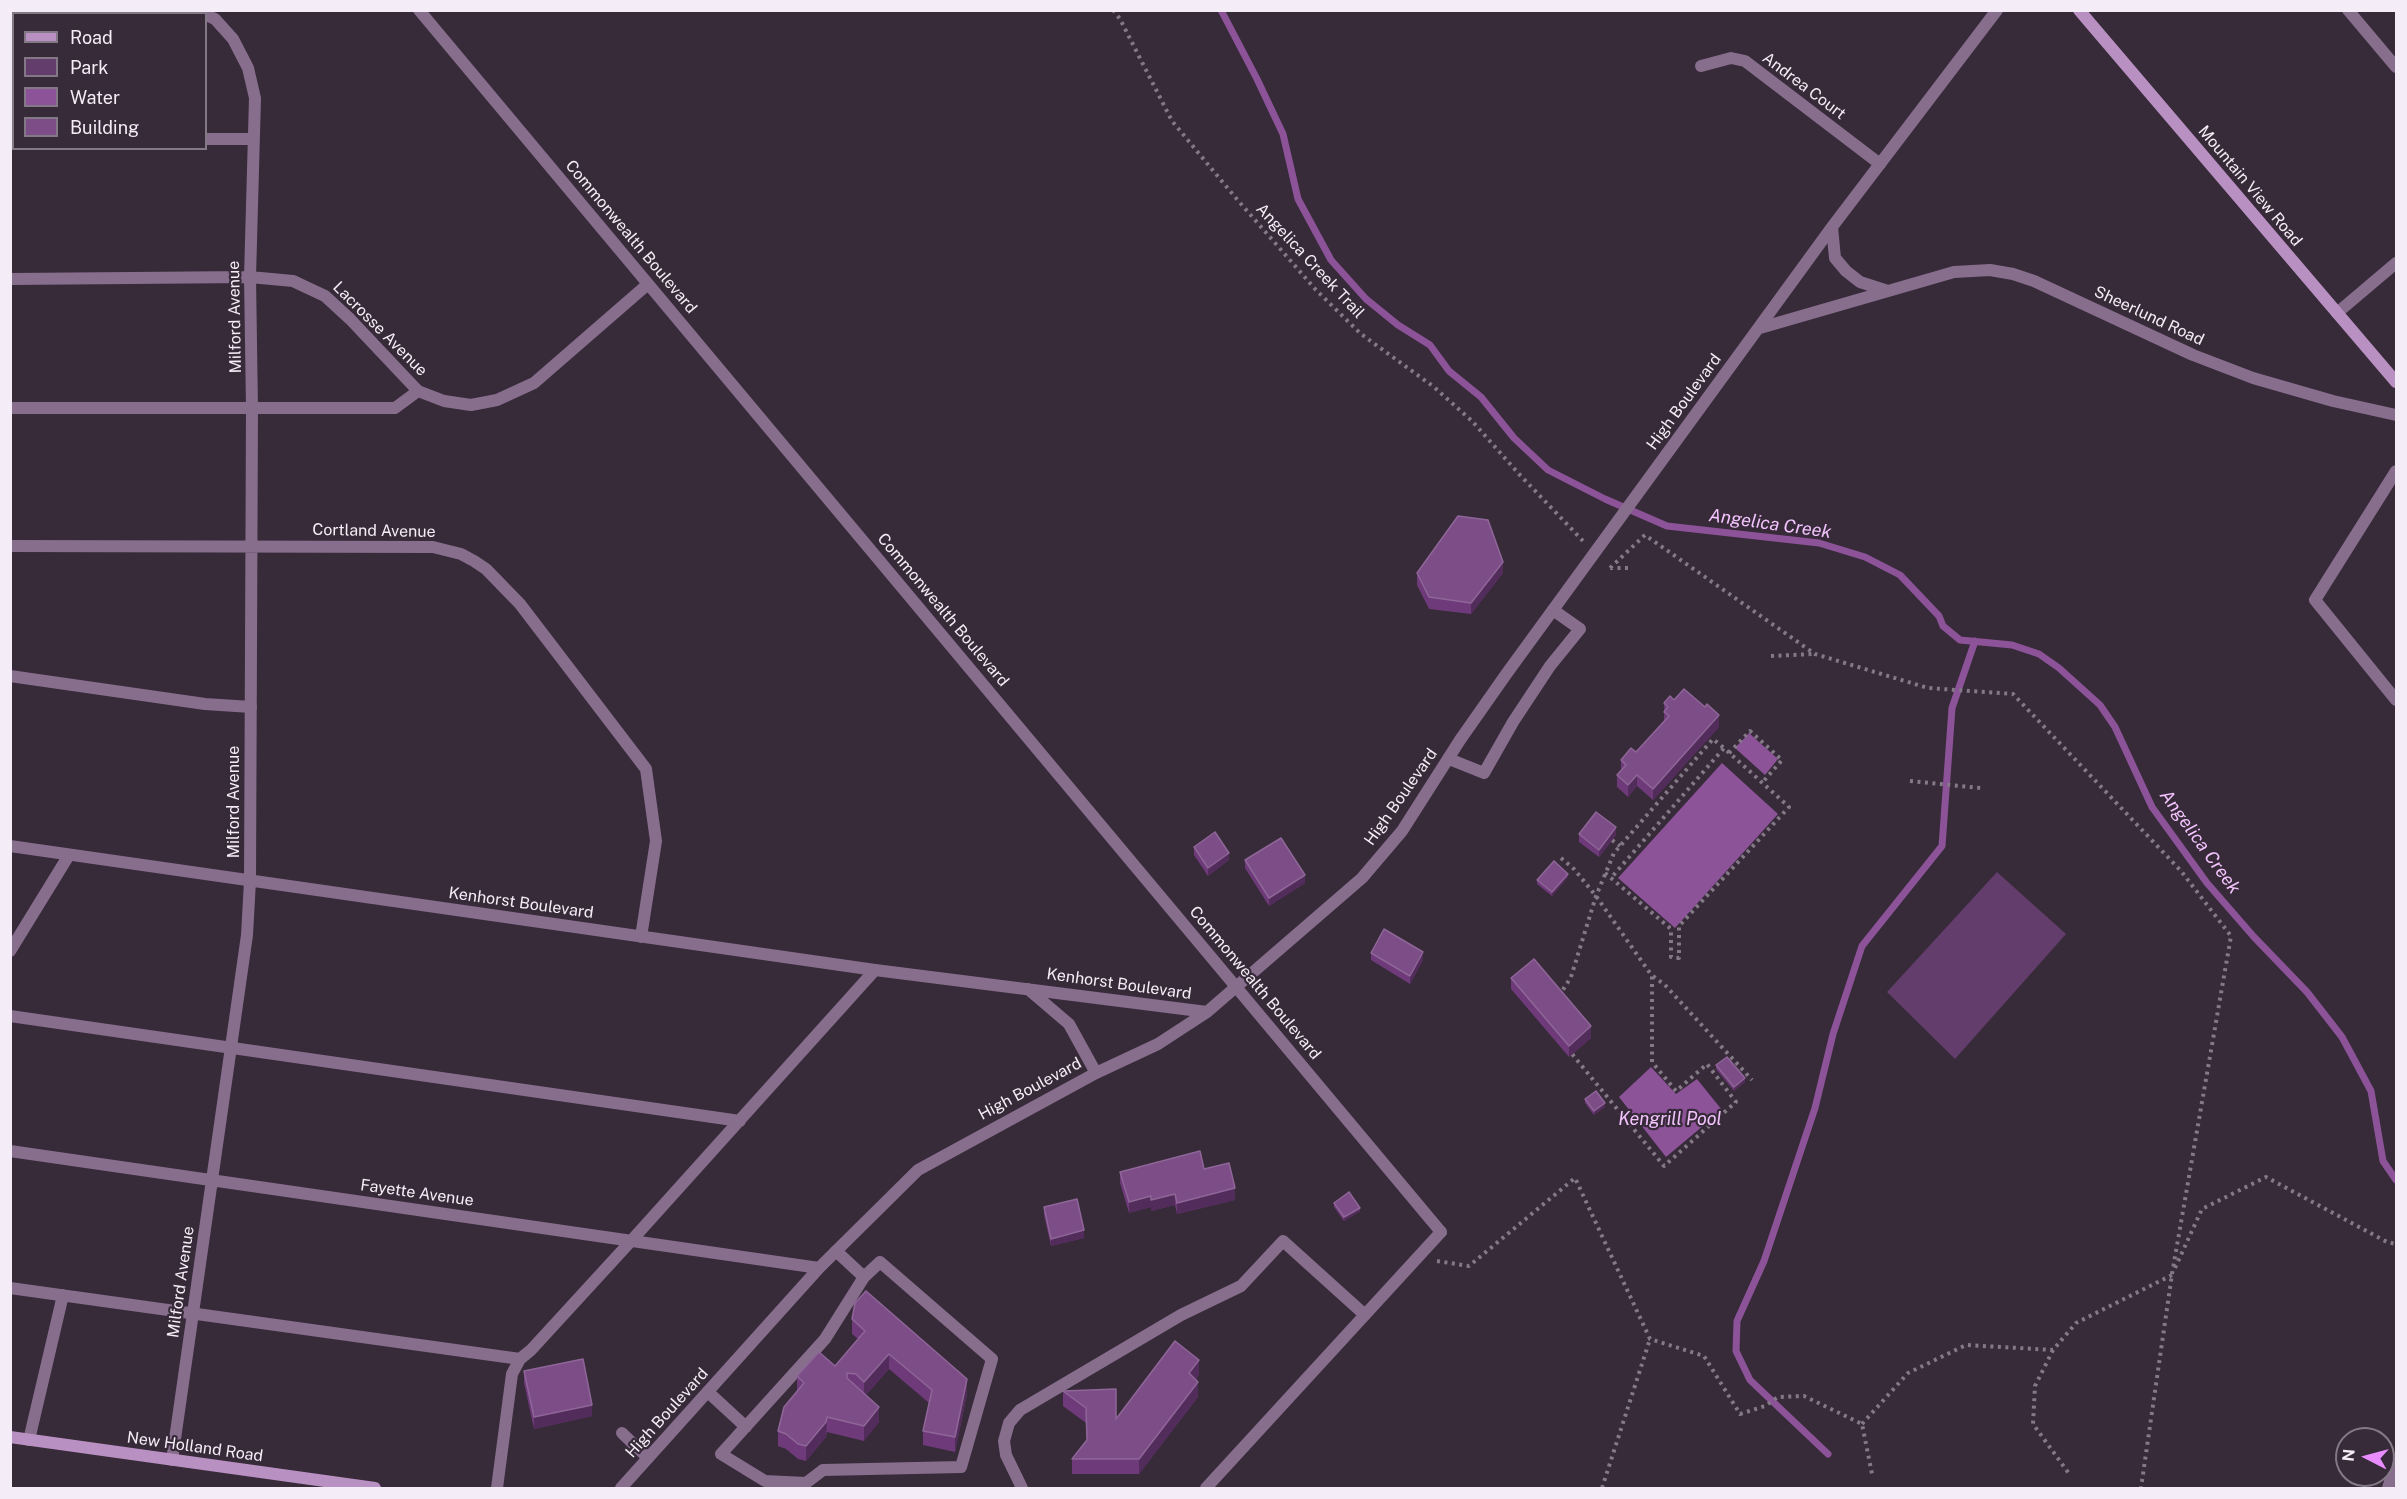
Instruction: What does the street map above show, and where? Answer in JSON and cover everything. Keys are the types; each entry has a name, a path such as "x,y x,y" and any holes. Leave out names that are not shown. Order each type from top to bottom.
{"street":[{"name":"Commonwealth Boulevard","path":"419,10 1441,1232 1417,1258"},
{"name":"High Boulevard","path":"621,1488 819,1268 918,1170 1096,1073 1158,1044 1207,1012 1362,878 1402,831 1449,759 1553,610 1832,227 1997,10"},
{"name":"Mountain View Road","path":"2079,10 2397,382"},
{"path":"2349,10 2397,67"},
{"name":"Milford Avenue","path":"172,1460 247,935 250,881 252,409 250,277 255,98 248,68 233,39 215,19 207,15"},
{"name":"Andrea Court","path":"1701,66 1731,58 1745,61 1880,164"},
{"path":"207,139 253,139"},
{"path":"1832,227 1835,258 1846,271 1860,282 1888,291"},
{"path":"2337,313 2397,263"},
{"name":"Sheerlund Road","path":"1760,328 1954,272 1990,270 2034,281 2193,356 2300,392 2397,416"},
{"name":"Lacrosse Avenue","path":"10,279 250,277 293,281 325,296 418,391 444,401 471,405 497,400 534,383 648,284"},
{"path":"10,408 395,408 418,391"},
{"path":"2397,471 2315,600 2397,700"},
{"name":"Cortland Avenue","path":"10,546 433,547 461,554 474,561 504,586 520,604 646,769 656,841 641,937"},
{"path":"1449,759 1484,773 1513,722 1580,629 1553,610"},
{"path":"10,676 205,704 251,707"},
{"name":"Kenhorst Boulevard","path":"10,846 875,970 1207,1012"},
{"path":"10,951 69,855"},
{"path":"497,1488 512,1374 520,1359 531,1350 631,1241 875,970"},
{"name":"Kenhorst Boulevard","path":"1027,988 1069,1024 1096,1073"},
{"path":"10,1016 740,1121"},
{"name":"Fayette Avenue","path":"10,1152 819,1268"},
{"path":"1022,1488 1006,1455 1004,1441 1009,1423 1020,1410 1181,1315 1241,1286 1283,1241 1365,1315"},
{"path":"836,1251 864,1277"},
{"path":"1206,1488 1417,1258"},
{"path":"880,1262 992,1359 961,1467 823,1470 806,1483 765,1481 722,1454 746,1427 825,1339 864,1277 880,1262"},
{"path":"10,1288 520,1359"},
{"path":"29,1440 63,1295"},
{"path":"708,1392 746,1427"},
{"path":"622,1433 648,1458"},
{"name":"New Holland Road","path":"10,1437 375,1488"},
{"path":"2388,1488 2397,1463"}],"path":[{"name":"Angelica Creek Trail","path":"1113,10 1120,19 1172,121 1234,197 1316,290 1361,334 1434,387 1472,421 1519,474 1610,568"},
{"path":"1610,568 1644,535 1815,654 1928,688 2013,694 2181,871 2231,936 2172,1274 2141,1488"},
{"path":"1610,568 1631,568"},
{"path":"1771,656 1815,654"},
{"path":"1729,753 1750,731 1782,760 1762,783"},
{"path":"1559,996 1571,977 1596,896 1605,873 1614,853 1713,739 1789,807 1679,926 1679,958 1671,957 1671,929 1605,873"},
{"path":"1611,878 1724,748"},
{"path":"1910,781 1981,788"},
{"path":"1612,840 1620,846"},
{"path":"1561,858 1574,868 1596,896 1653,976 1665,985 1752,1080"},
{"path":"1572,1054 1664,1166 1736,1102 1707,1064 1677,1091 1652,1062 1653,976"},
{"path":"1417,1258 1469,1266 1575,1178 1650,1339 1602,1488"},
{"path":"2070,1475 2033,1424 2035,1386 2053,1350 2076,1323 2172,1274 2202,1209 2266,1178 2387,1242 2397,1244"},
{"path":"1650,1339 1704,1356 1740,1414 1765,1406 1779,1397 1804,1396 1862,1424"},
{"path":"1862,1424 1908,1373 1966,1345 2053,1350"},
{"path":"1862,1424 1872,1474"}],"green space":[{"path":"1997,872 2066,934 1955,1059 1887,992"}],"water":[{"path":"1749,733 1778,759 1765,775 1735,748"},
{"path":"1722,763 1778,814 1675,928 1618,878"},
{"name":"Kengrill Pool","path":"1651,1067 1676,1094 1697,1079 1722,1110 1666,1157 1619,1097"}],"building":[{"path":"1458,516 1488,520 1503,562 1471,603 1429,597 1417,573"},
{"path":"1684,689 1705,707 1707,704 1719,715 1653,789 1637,775 1628,785 1617,775 1626,765 1621,760 1631,748 1636,752 1669,716 1664,712 1668,707 1664,703 1670,696 1674,700"},
{"path":"1596,812 1616,827 1599,850 1579,834"},
{"path":"1215,832 1229,853 1208,868 1194,847"},
{"path":"1281,838 1305,875 1269,898 1245,860"},
{"path":"1554,861 1568,874 1552,892 1537,880"},
{"path":"1384,929 1423,952 1410,976 1371,953"},
{"path":"1534,959 1591,1026 1569,1046 1511,978"},
{"path":"1727,1057 1745,1078 1734,1087 1716,1065"},
{"path":"1596,1091 1605,1103 1594,1111 1585,1099"},
{"path":"1200,1151 1204,1169 1229,1163 1235,1188 1177,1203 1175,1194 1151,1200 1151,1196 1129,1202 1120,1172"},
{"path":"1349,1192 1360,1208 1344,1217 1334,1203"},
{"path":"1077,1199 1084,1230 1051,1239 1044,1207"},
{"path":"866,1291 967,1379 955,1437 923,1431 932,1390 889,1354 864,1382 856,1374 847,1373 847,1378 879,1407 864,1426 827,1417 826,1422 806,1446 798,1444 786,1434 778,1431 784,1407 804,1383 797,1376 819,1352 835,1366 865,1331 852,1319 855,1303"},
{"path":"1175,1341 1199,1360 1189,1373 1198,1382 1139,1459 1072,1459 1087,1440 1086,1408 1063,1391 1116,1389 1116,1419"},
{"path":"583,1359 592,1405 534,1417 524,1371"}],"waterway":[{"name":"Angelica Creek","path":"1221,10 1283,134 1298,199 1331,260 1366,299 1398,325 1430,345 1449,371 1481,397 1514,438 1548,470 1605,499 1667,526 1819,543 1865,557 1900,575 1939,616 1943,626 1960,640 2012,645 2039,654 2059,668 2100,705 2115,727 2152,807 2207,883 2254,937 2307,992 2342,1037 2371,1091 2383,1161 2396,1180"},
{"path":"1828,1454 1750,1380 1736,1351 1737,1321 1764,1261 1815,1108 1833,1034 1862,946 1942,846 1952,708 1975,641"}]}
